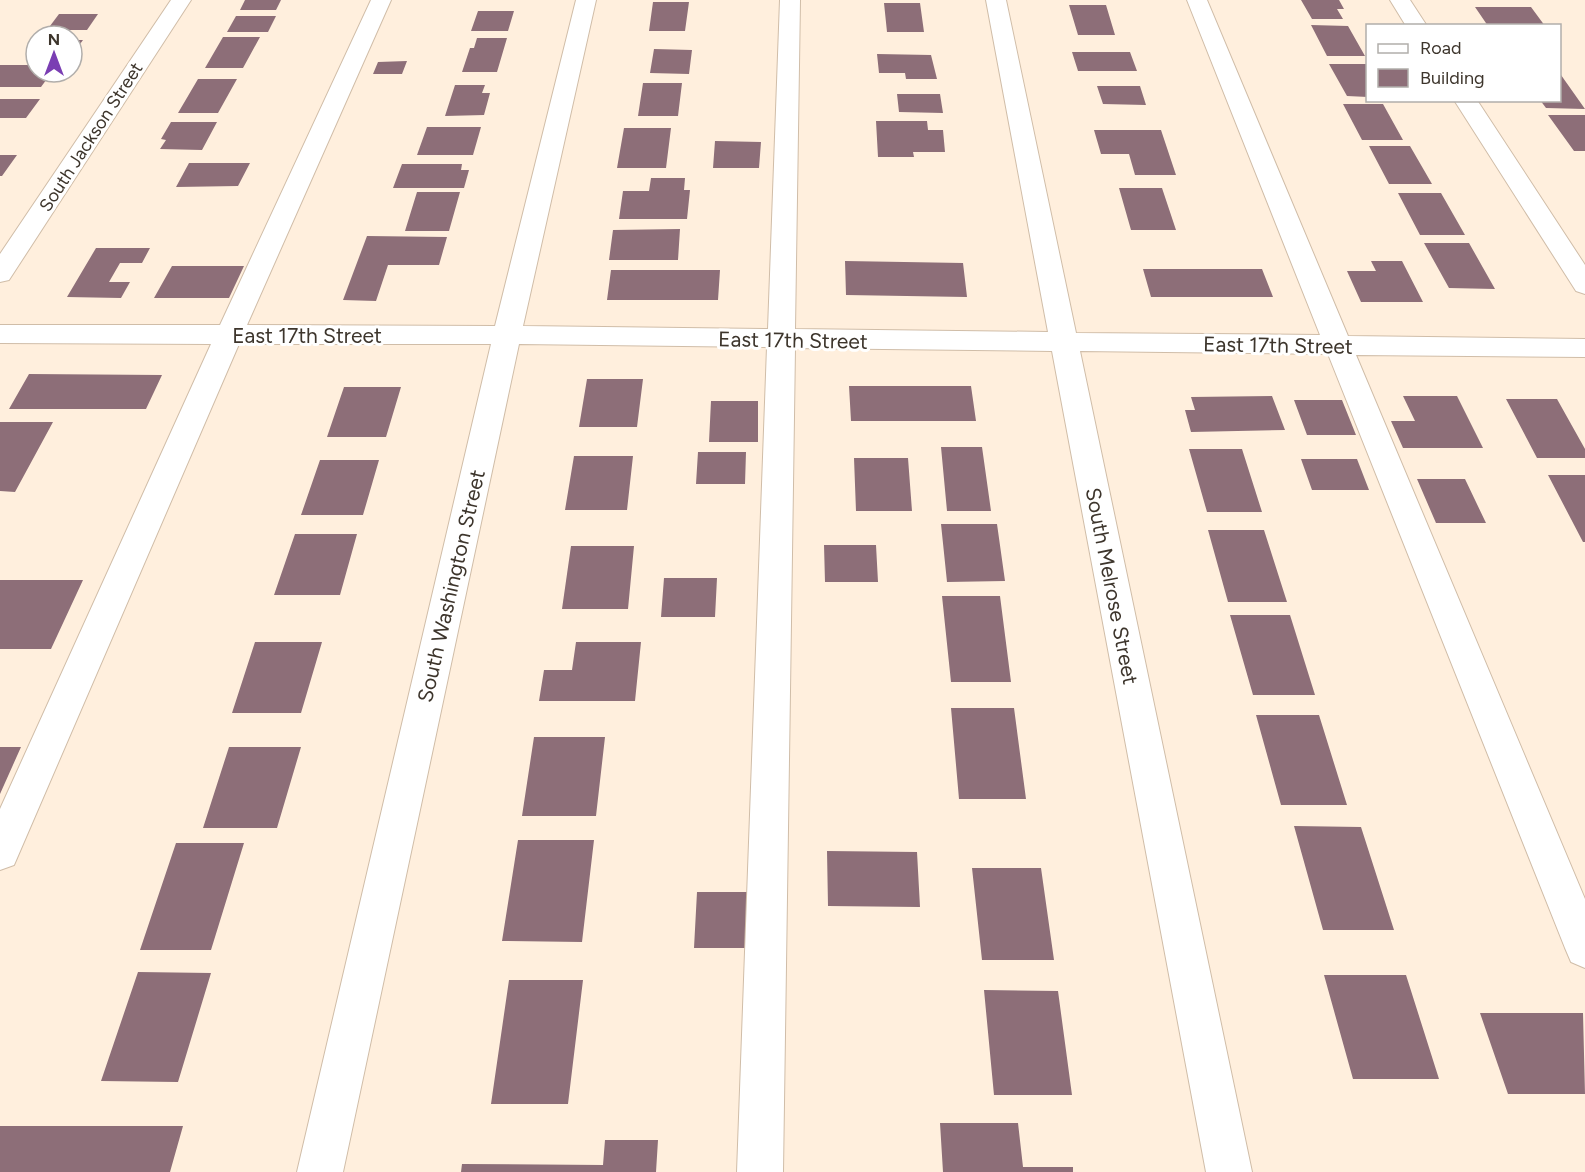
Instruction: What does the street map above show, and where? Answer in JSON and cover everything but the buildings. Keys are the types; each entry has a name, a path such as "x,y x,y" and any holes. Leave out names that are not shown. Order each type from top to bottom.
{"street":[{"name":"South Jackson Street","path":"0,274 181,0"},
{"path":"0,852 229,335 381,0"},
{"name":"South Washington Street","path":"320,1172 507,335 586,0"},
{"path":"760,1172 784,340 790,0"},
{"name":"South Melrose Street","path":"996,0 1229,1172"},
{"path":"1197,0 1585,948"},
{"path":"1400,0 1416,24"},
{"path":"1467,102 1585,285"},
{"path":"1558,243 1585,243"},
{"name":"East 17th Street","path":"0,334 507,335 1585,348"}]}
